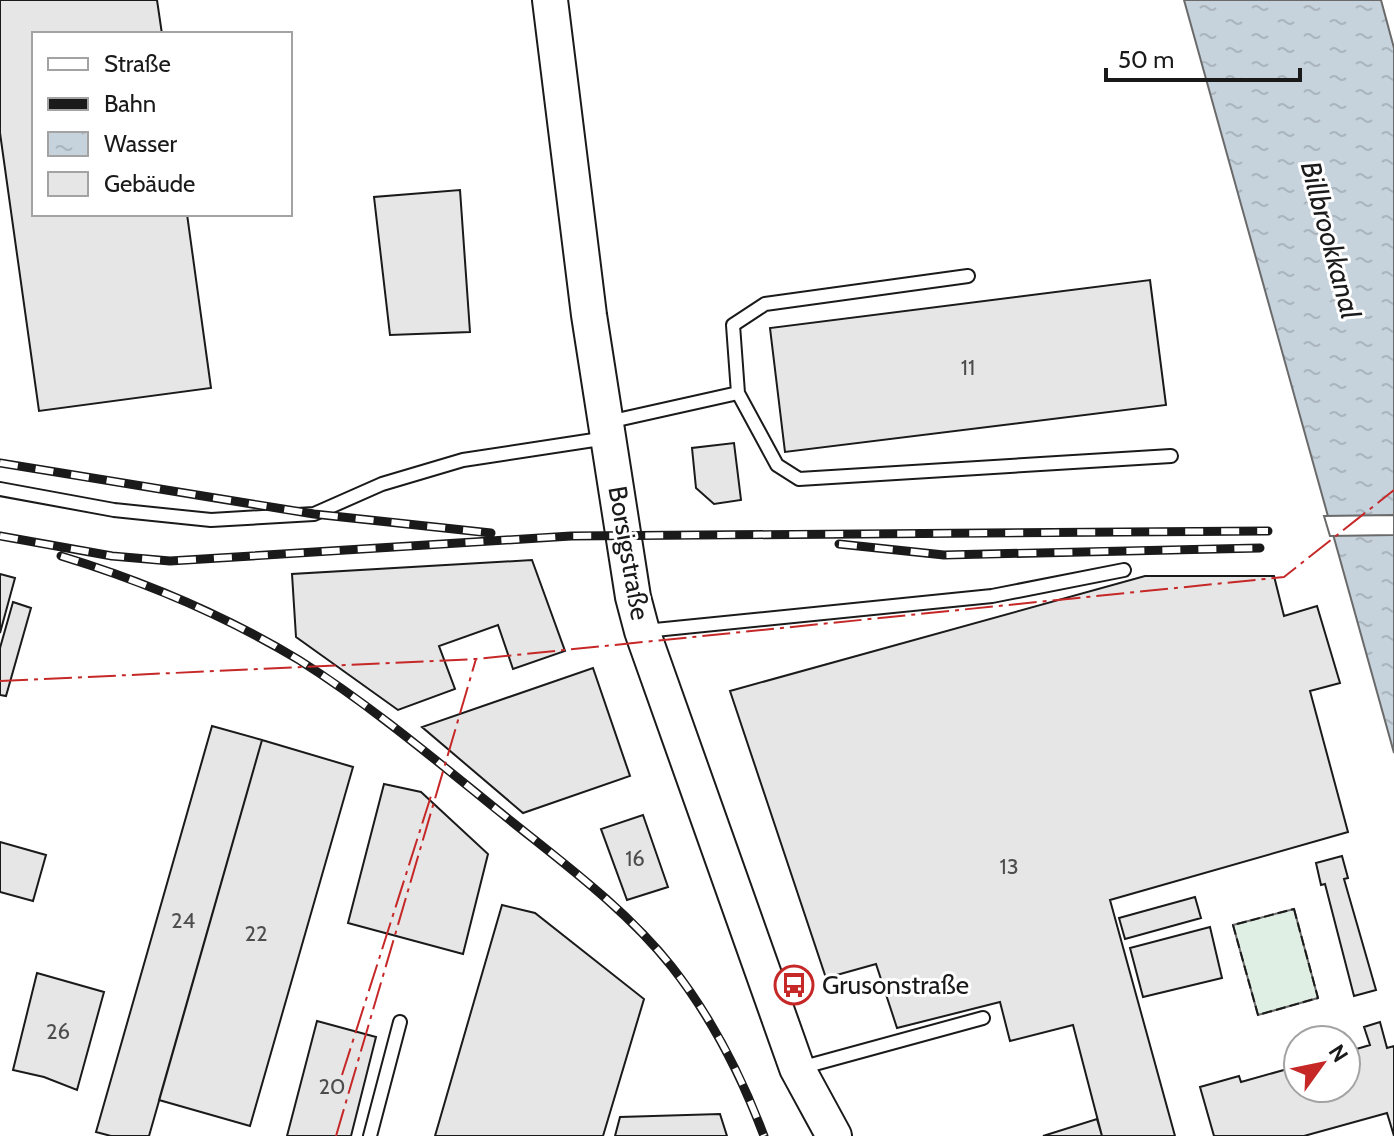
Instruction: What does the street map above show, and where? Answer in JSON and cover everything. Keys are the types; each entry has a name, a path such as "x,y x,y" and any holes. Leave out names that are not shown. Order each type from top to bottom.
{"main road":[{"name":"Borsigstraße","path":"550,0 589,315 633,597 642,631 800,1076 812,1136"},
{"name":"Borsigstraße","path":"800,1076 834,1136"}],"lane":[{"path":"968,276 765,304 733,325 738,393 777,465 799,479 1171,456"},
{"path":"0,489 114,510 211,520 314,514 382,484 463,460 609,430 738,393"},
{"path":"642,631 992,596 1124,570"},
{"path":"800,1076 983,1018"},
{"path":"370,1136 400,1022"}],"green space":[{"path":"1294,909 1318,998 1258,1015 1233,925"}],"water":[{"name":"Billbrookkanal","path":"1184,0 1381,0 1394,48 1394,753"}],"pier":[{"path":"1394,515 1394,535 1330,536 1324,516"}],"building":[{"path":"0,0 157,0 162,32 32,32 32,216 187,216 211,388 39,411 0,133"},
{"path":"460,190 470,332 390,335 374,197"},
{"path":"1150,280 1166,405 785,452 770,328"},
{"path":"734,443 741,500 714,504 696,488 692,448"},
{"path":"532,560 565,651 513,669 498,625 439,646 455,689 398,710 296,637 292,574"},
{"path":"0,574 15,578 0,633"},
{"path":"1145,576 1274,576 1284,616 1317,606 1340,683 1310,691 1348,832 1110,900 1175,1136 1102,1136 1073,1025 1010,1041 1000,1002 897,1028 876,964 826,978 730,691"},
{"path":"13,602 31,608 6,696 0,695 0,648"},
{"path":"593,668 630,776 523,813 422,727"},
{"path":"212,726 262,740 149,1136 111,1136 96,1132"},
{"path":"262,740 353,767 250,1126 159,1100"},
{"path":"384,784 421,792 488,854 463,954 348,923"},
{"path":"643,815 668,887 627,900 601,829"},
{"path":"0,842 46,855 33,901 0,892"},
{"path":"1342,856 1348,878 1344,879 1376,990 1354,996 1325,884 1321,885 1316,863"},
{"path":"1195,897 1201,918 1125,939 1119,918"},
{"path":"502,905 535,913 644,999 603,1136 435,1136"},
{"path":"1210,927 1222,978 1143,997 1130,948"},
{"path":"37,973 104,992 77,1090 44,1077 13,1070"},
{"path":"317,1021 376,1037 351,1136 287,1136"},
{"path":"1380,1022 1387,1048 1394,1046 1394,1136 1387,1113 1304,1136 1214,1136 1200,1087 1239,1076 1241,1082 1282,1070 1282,1104 1362,1104 1362,1047 1370,1045 1364,1027"},
{"path":"720,1114 727,1136 615,1136 620,1117"},
{"path":"1097,1119 1102,1136 1043,1136"}],"railway":[{"path":"0,463 314,514 491,533"},
{"path":"0,536 112,556 170,561 571,536 1268,531"},
{"path":"839,544 944,555 1260,548"},
{"path":"61,556 183,601 299,660 353,696 571,869 635,926 686,986 724,1048 764,1136"}],"fence":[{"path":"1294,909 1318,998 1258,1015 1233,925 1294,909"}],"power":[{"path":"0,681 476,659 1284,577 1394,490"},
{"path":"336,1136 476,659"},
{"path":"342,1075 431,796"}],"place":[{"name":"Grusonstraße","path":"794,985"}]}
